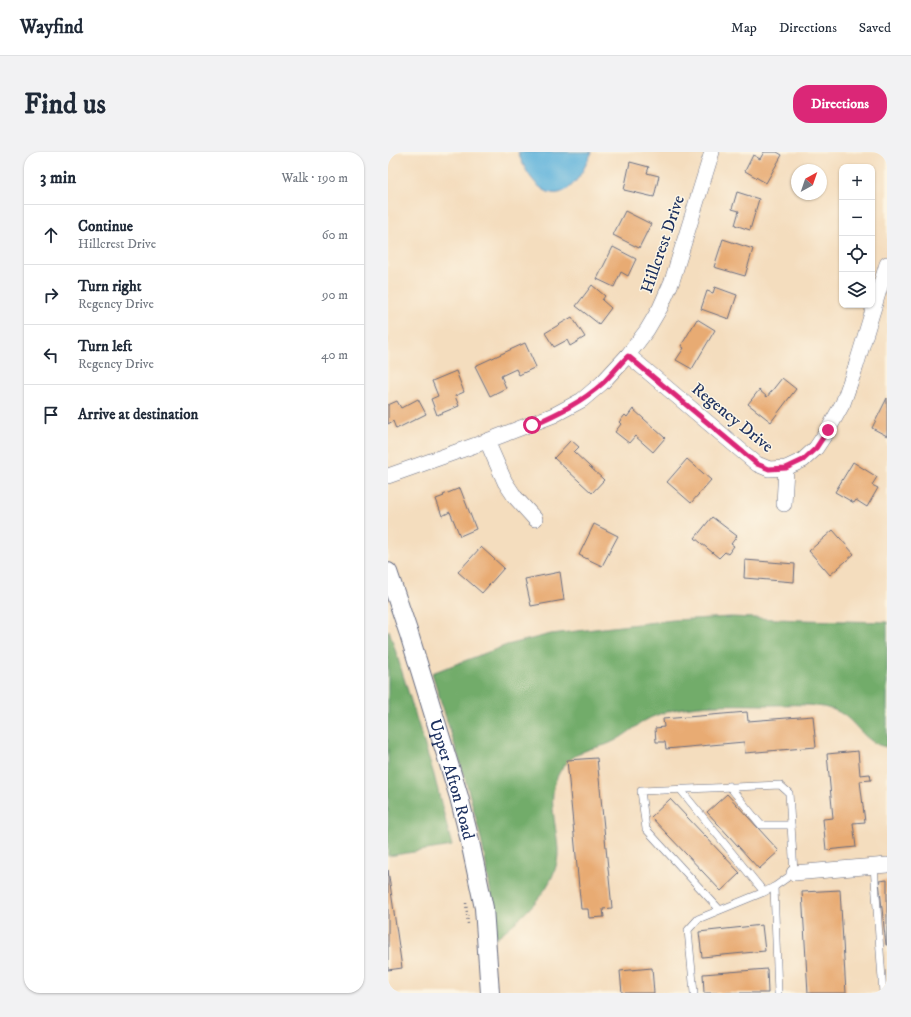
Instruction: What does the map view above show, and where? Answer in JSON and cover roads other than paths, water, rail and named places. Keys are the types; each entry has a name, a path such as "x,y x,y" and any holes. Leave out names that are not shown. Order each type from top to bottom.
{"street":[{"name":"Hillcrest Drive","path":"388,476 487,441 554,415 582,400 602,383 628,356 647,330 660,308 672,281 712,152"},
{"name":"Regency Drive","path":"628,356 757,464 769,469 786,468 803,460 816,448 844,403 887,264"},
{"path":"487,441 506,482 515,497 535,519"},
{"path":"784,504 786,468"},
{"name":"Upper Afton Road","path":"388,572 409,634 470,837 484,908 487,993"},
{"path":"794,873 880,865"}],"lane":[{"path":"694,993 688,930 698,919 720,910 764,892 794,873 789,793 780,785 729,786 641,791 646,829 720,910"},
{"path":"729,786 761,825 791,825"},
{"path":"680,789 764,892"},
{"path":"880,865 883,993"},
{"path":"774,886 778,993"}],"water":[{"path":"518,152 592,152 573,184 560,193 552,193 544,190 530,177"}]}
